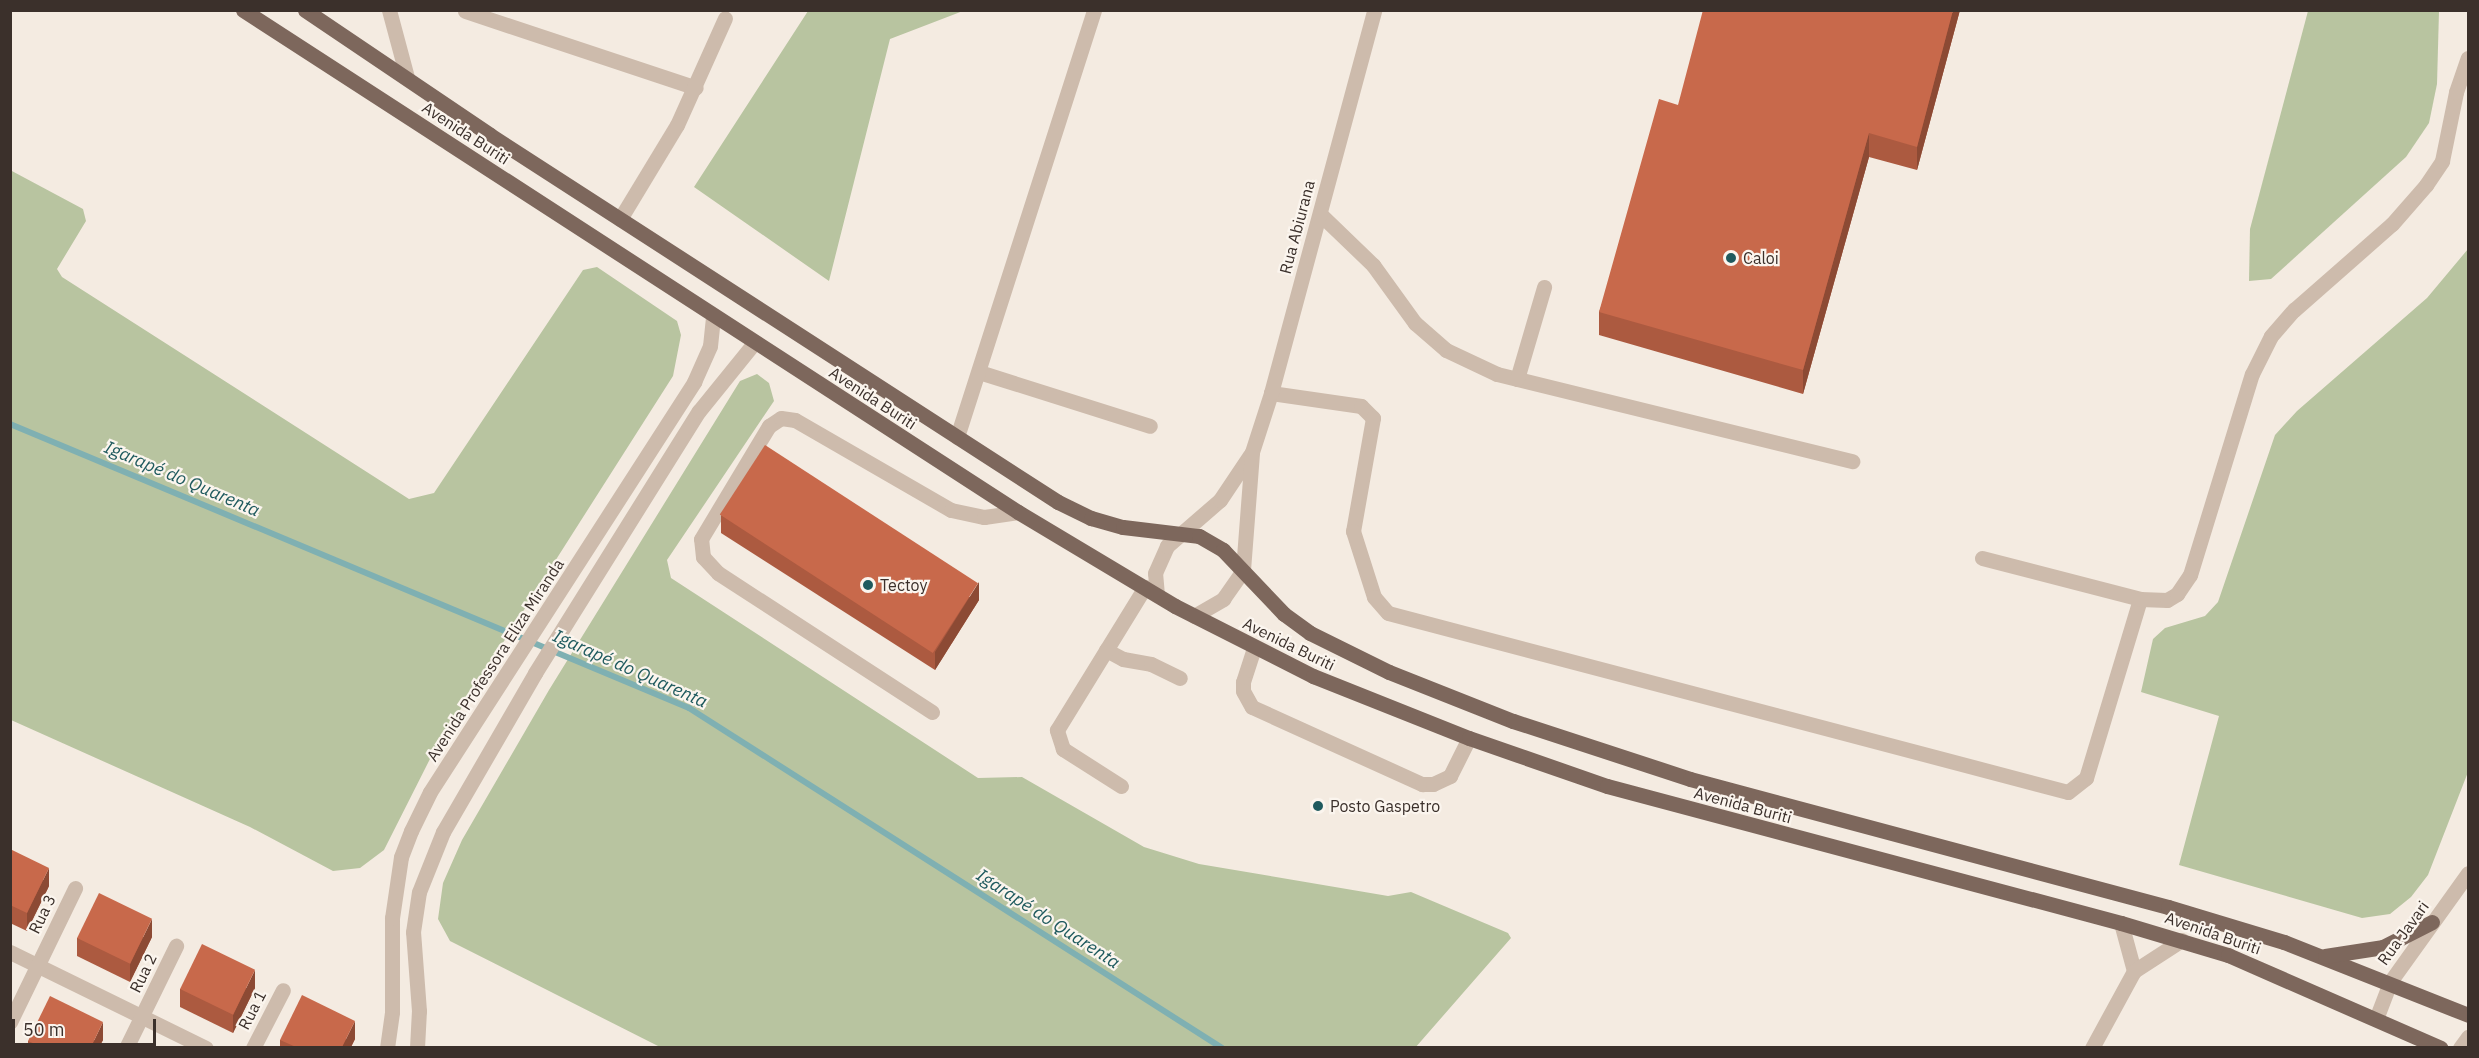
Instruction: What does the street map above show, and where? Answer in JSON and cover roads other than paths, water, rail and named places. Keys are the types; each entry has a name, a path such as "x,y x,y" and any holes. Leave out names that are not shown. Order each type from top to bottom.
{"main road":[{"name":"Avenida Buriti","path":"243,10 713,317 1018,512 1194,616 1254,648 1384,706 1607,786 2182,940 2297,983 2441,1047"},
{"name":"Avenida Buriti","path":"306,11 620,219 957,437 1091,518 1123,527 1200,536 1223,550 1284,614 1310,633 1389,672 1513,721 1690,779 2168,907 2390,981 2469,1015"},
{"path":"2323,957 2383,947 2432,922"}],"street":[{"path":"389,10 407,77"},
{"path":"957,437 1094,10"},
{"name":"Rua Abiurana","path":"1151,591 1159,559 1181,533 1220,500 1251,452 1271,393 1374,10"},
{"path":"465,11 696,88"},
{"path":"620,219 696,88 725,18"},
{"path":"1982,558 2140,599 2167,600 2177,594 2190,575 2252,374 2271,336 2294,310 2392,224 2442,161 2456,92 2469,58"},
{"path":"1320,214 1354,245 1415,323 1446,350 1517,379 1852,461"},
{"path":"1517,379 1544,287"},
{"name":"Avenida Professora Eliza Miranda","path":"387,1047 392,1012 392,918 401,857 430,792 520,657 694,382 710,346 713,317"},
{"path":"417,1047 419,1011 413,932 419,892 443,832 567,620 704,403 754,343"},
{"path":"979,372 1150,426"},
{"path":"1271,393 1361,406 1372,418 1353,531 1374,597 1388,613 2068,792 2086,778 2140,599"},
{"path":"932,712 718,573 703,557 701,539 769,426 781,418 795,420 951,510 984,517 1018,512"},
{"name":"Rua Abiurana","path":"1243,570 1251,452"},
{"path":"1194,616 1223,599 1243,570"},
{"path":"1121,786 1063,748 1057,737 1106,650 1151,591"},
{"path":"1254,648 1243,682 1243,691 1252,707 1422,784 1433,784 1450,776 1469,738"},
{"path":"1106,650 1123,659 1151,664 1180,678"},
{"name":"Rua Javari","path":"2376,1019 2390,981 2469,873"},
{"name":"Rua 3","path":"10,1022 75,888"},
{"path":"2121,923 2134,971"},
{"path":"2092,1047 2134,971 2155,961 2182,940"},
{"name":"Rua 2","path":"126,1047 176,946"},
{"path":"10,952 206,1047"},
{"name":"Rua 1","path":"254,1047 283,990"},
{"path":"2460,1047 2469,1037"}],"waterway":[{"name":"Igarapé do Quarenta","path":"10,424 689,708 1222,1048"}],"place":[{"name":"Caloi","path":"1731,258"},
{"name":"Tectoy","path":"868,585"},
{"name":"Posto Gaspetro","path":"1318,806"}]}
